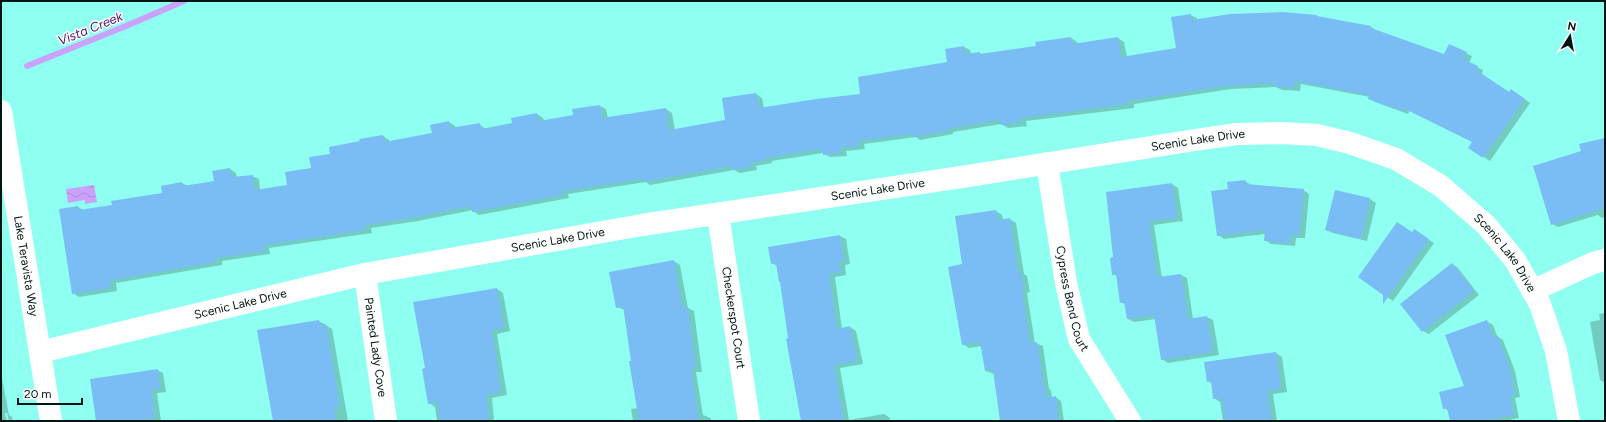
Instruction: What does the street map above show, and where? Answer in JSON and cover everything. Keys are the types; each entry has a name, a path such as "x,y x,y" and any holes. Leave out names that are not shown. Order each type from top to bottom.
{"street":[{"name":"Lake Teravista Way","path":"1,111 51,421"},
{"name":"Scenic Lake Drive","path":"40,352 365,274 642,225 1237,134 1281,133 1317,135 1350,143 1396,159 1441,186 1486,225 1515,260 1540,304 1556,352 1569,421"},
{"name":"Cypress Bend Court","path":"1047,163 1066,283 1079,339 1130,421"},
{"name":"Checkerspot Court","path":"718,214 749,421"},
{"path":"1532,291 1593,263 1605,260"},
{"name":"Painted Lady Cove","path":"365,274 386,421"}],"water":[{"path":"94,185 97,202 85,204 85,200 68,203 66,189"}],"building":[{"path":"1283,12 1317,15 1371,26 1371,28 1444,54 1449,44 1467,52 1463,59 1478,66 1476,70 1509,92 1511,89 1525,99 1483,158 1468,148 1472,142 1403,108 1402,111 1368,99 1369,95 1295,81 1294,88 1274,87 1275,83 1225,86 1128,101 1128,104 1020,118 1021,122 1001,125 1000,120 947,129 948,131 913,137 912,134 858,141 859,146 840,148 841,153 823,155 822,149 766,158 766,160 751,163 751,167 733,170 732,166 643,182 643,179 563,191 563,195 472,212 471,206 412,218 365,225 366,230 264,245 265,251 216,258 217,262 110,280 111,288 72,294 59,209 78,206 79,210 112,205 111,201 162,193 161,186 182,182 183,186 214,181 212,171 230,168 232,177 253,175 255,190 287,185 285,172 311,168 309,157 330,154 329,147 360,141 359,139 383,135 384,142 432,133 430,125 449,121 450,128 480,123 481,129 512,123 511,118 537,113 539,121 573,115 572,109 600,105 602,118 666,108 669,130 725,120 722,98 756,93 759,108 860,94 858,77 947,62 945,49 964,46 966,54 980,52 980,54 1036,46 1035,42 1071,37 1072,44 1118,37 1121,57 1176,48 1171,17 1191,14 1192,20 1230,14"},
{"path":"1605,138 1605,208 1551,225 1533,166 1581,151 1579,144"},
{"path":"1245,180 1246,184 1304,189 1299,236 1290,235 1289,243 1264,241 1265,230 1217,236 1211,191 1228,189 1227,182"},
{"path":"1172,183 1177,218 1149,221 1157,277 1181,274 1188,319 1207,316 1213,352 1161,360 1154,315 1127,319 1124,302 1120,303 1116,274 1112,275 1110,258 1113,257 1106,192"},
{"path":"1335,190 1370,198 1361,239 1325,230"},
{"path":"996,210 998,220 1010,218 1018,272 1021,271 1024,289 1022,290 1030,343 1037,342 1047,398 1056,396 1059,421 1000,421 993,370 985,371 980,342 962,345 948,267 962,264 955,216"},
{"path":"1397,222 1412,232 1414,229 1429,239 1383,304 1383,295 1358,277"},
{"path":"840,235 844,261 839,262 841,272 829,274 837,329 850,326 857,361 834,365 844,421 801,421 786,339 788,338 780,282 776,263 771,264 768,247"},
{"path":"674,260 682,307 688,307 696,369 691,369 699,421 639,421 629,361 631,361 623,306 616,308 609,272"},
{"path":"1452,263 1474,291 1422,332 1400,304"},
{"path":"497,288 504,328 492,330 501,392 486,395 489,421 440,421 437,402 428,404 422,369 425,368 413,302"},
{"path":"319,320 320,325 326,324 340,407 334,408 336,419 324,421 273,421 257,330"},
{"path":"1487,320 1493,337 1497,335 1509,366 1515,394 1510,395 1514,415 1483,421 1450,421 1447,408 1443,409 1439,392 1464,386 1445,335"},
{"path":"1276,352 1281,389 1267,391 1272,421 1225,421 1222,398 1213,399 1211,381 1207,382 1204,362"},
{"path":"158,369 160,389 151,390 155,418 136,421 96,421 90,379"}],"waterway":[{"name":"Vista Creek","path":"27,66 184,1"}]}
